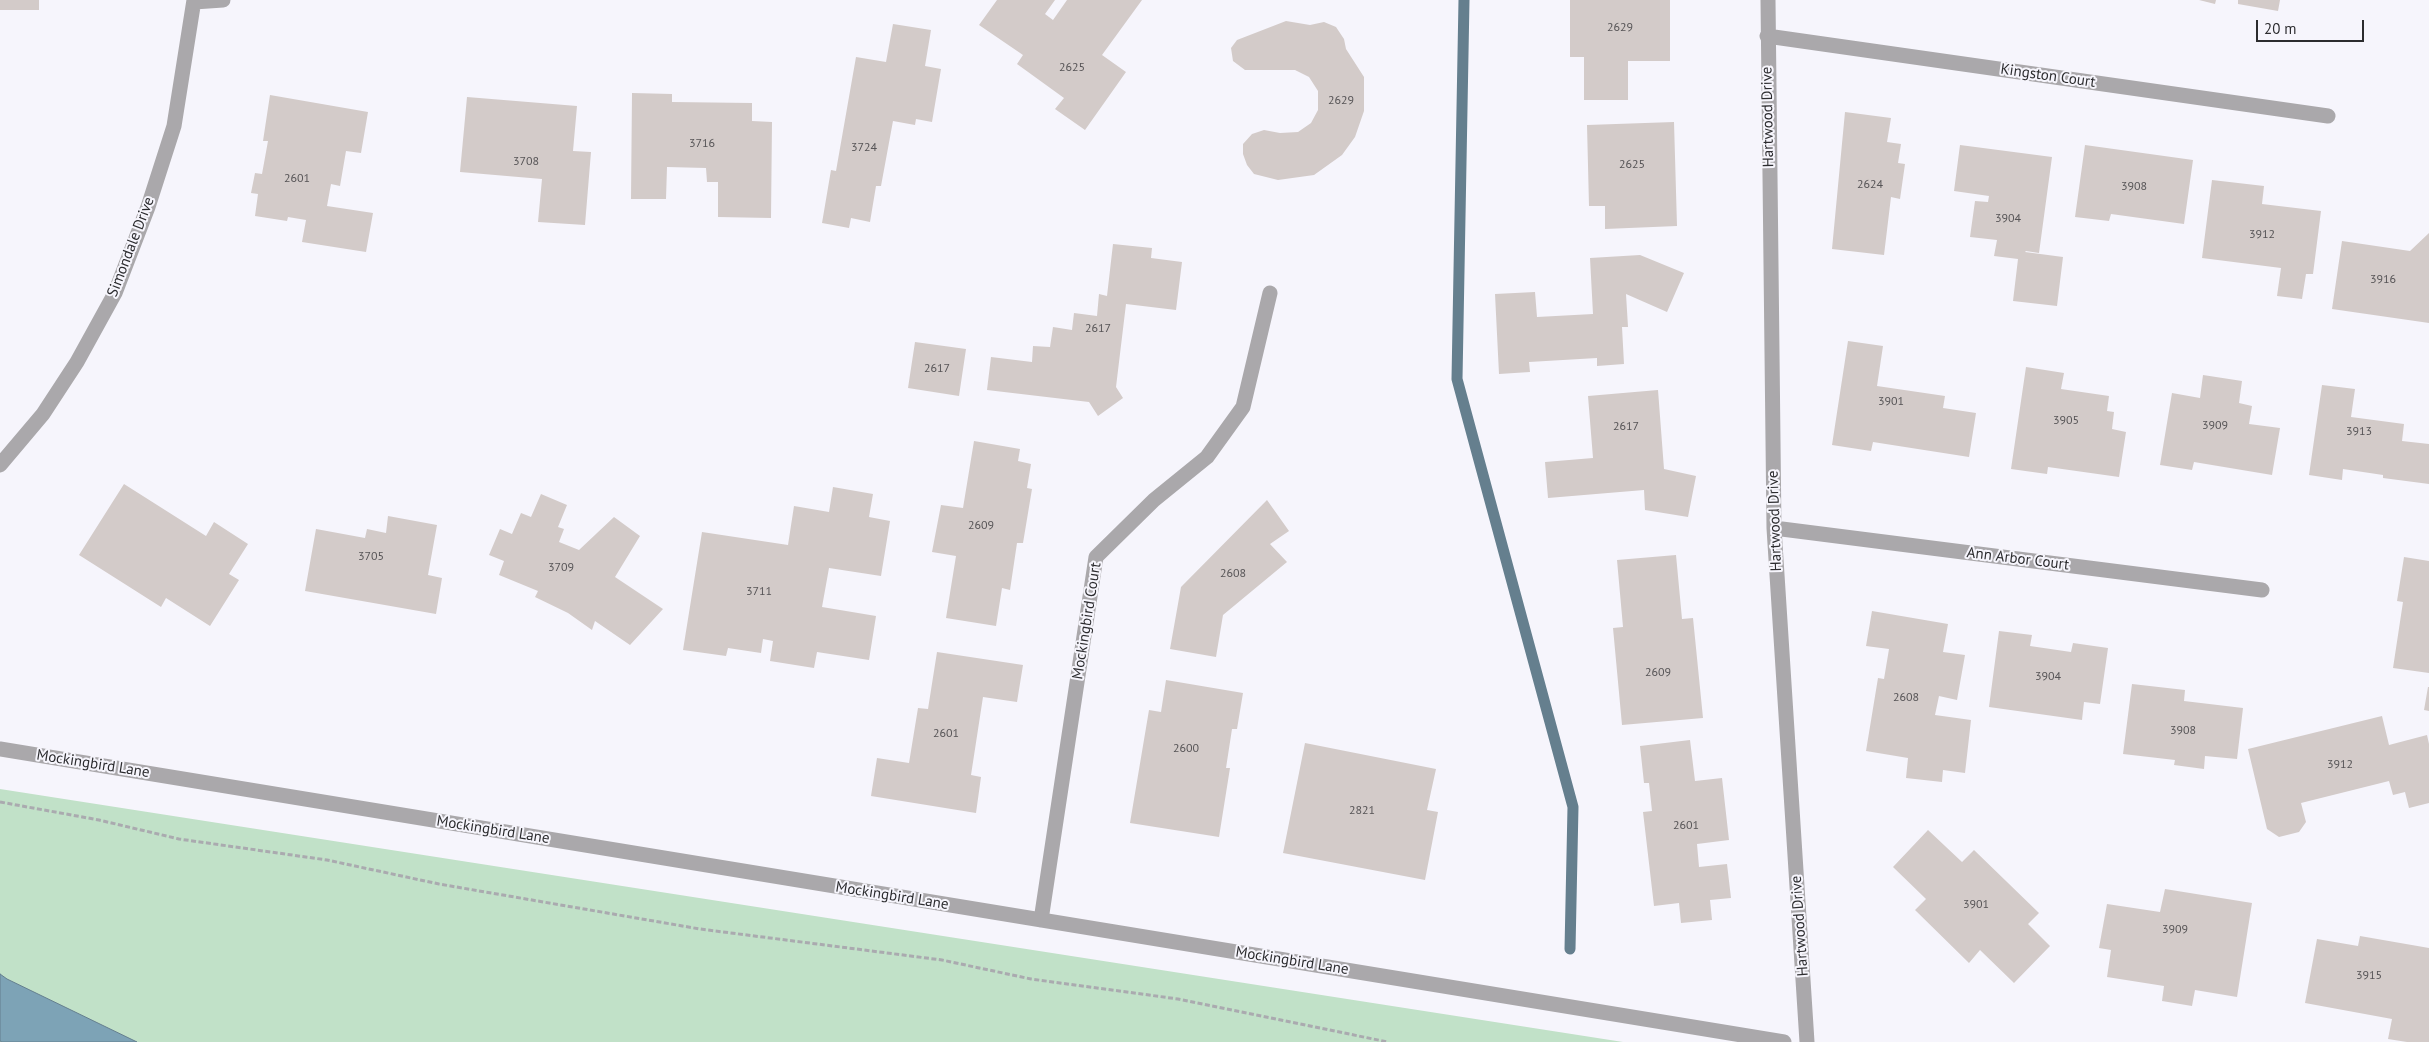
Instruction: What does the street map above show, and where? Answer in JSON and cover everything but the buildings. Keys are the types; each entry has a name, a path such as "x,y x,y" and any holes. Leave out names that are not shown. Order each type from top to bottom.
{"street":[{"path":"194,1 223,0"},
{"name":"Hartwood Drive","path":"1768,0 1774,528 1808,1042"},
{"name":"Simondale Drive","path":"0,465 43,414 77,362 115,293 148,207 174,126 194,1"},
{"name":"Kingston Court","path":"1767,36 2328,116"},
{"name":"Mockingbird Court","path":"1040,920 1096,557 1154,500 1207,457 1243,407 1270,293"},
{"name":"Ann Arbor Court","path":"1774,528 2262,590"},
{"name":"Mockingbird Lane","path":"0,749 1784,1042"}],"path":[{"path":"0,802 99,820 179,839 327,860 439,884 700,929 942,960 1031,979 1178,999 1388,1042"}],"green space":[{"path":"0,789 1623,1042 0,1042"}],"water":[{"path":"0,974 137,1042 2,1042 0,1041"}],"waterway":[{"path":"1464,0 1457,379 1573,807 1570,949"}]}
